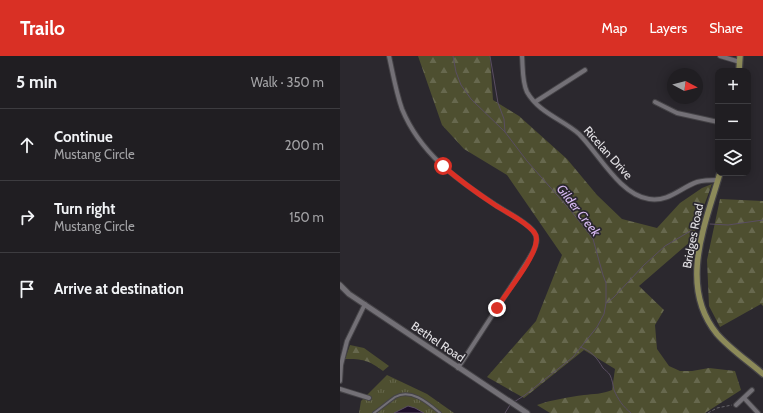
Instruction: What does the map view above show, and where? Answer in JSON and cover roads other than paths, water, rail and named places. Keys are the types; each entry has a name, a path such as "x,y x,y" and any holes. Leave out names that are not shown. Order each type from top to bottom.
{"main road":[{"name":"Bridges Road","path":"719,176 705,223 698,254 696,276 700,301 705,316 718,335 763,374"}],"street":[{"path":"389,56 402,109 422,145 455,177 528,226 536,236 536,245 527,262 458,368"},
{"name":"Ricelan Drive","path":"522,56 525,87 535,102 543,111 578,134 624,186 638,196 650,199 663,199 672,196 698,182 718,180"},
{"path":"720,56 740,59"},
{"path":"535,102 585,70"},
{"path":"655,102 677,113 715,121"},
{"name":"Bethel Road","path":"340,285 349,294 527,413"},
{"path":"340,381 340,365 347,341 365,304"},
{"path":"340,388 369,398"},
{"path":"737,404 752,390"},
{"path":"744,398 758,413"}],"lane":[{"path":"374,413 396,397 404,394 418,396 440,413"}],"waterway":[{"name":"Gilder Creek","path":"453,56 456,72 461,85 471,99 505,132 527,161 572,212 593,239 606,283 606,303 604,314 597,327 573,357 514,402"},
{"path":"490,56 498,103 504,119 505,132"},
{"path":"710,224 728,225 763,220"},
{"path":"607,303 665,246 700,224"},
{"path":"580,347 594,355 599,361 609,374 617,397 631,413"},
{"name":"Gilder Creek","path":"505,413 510,405"}]}
